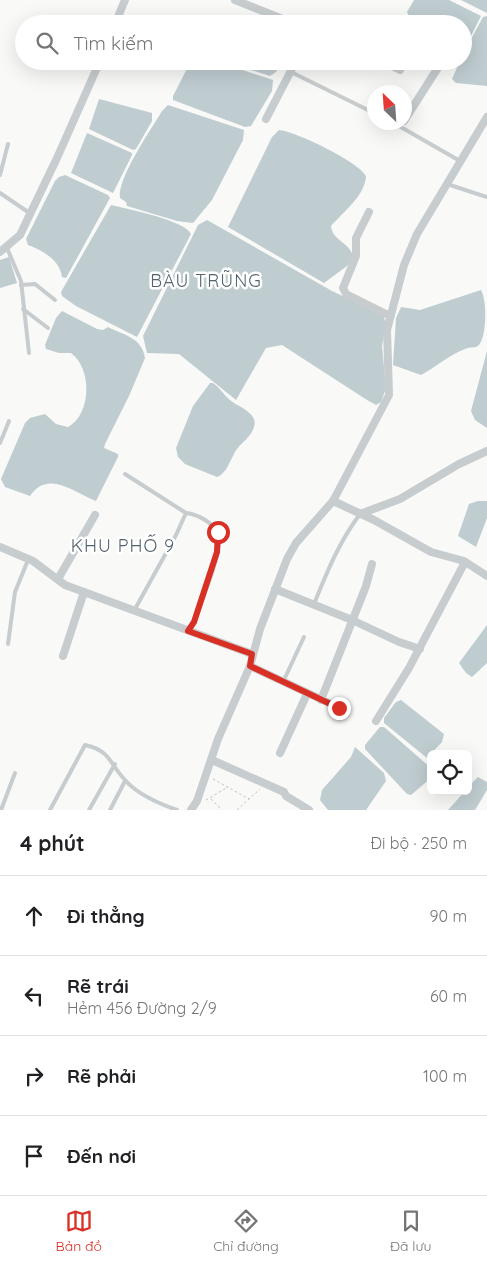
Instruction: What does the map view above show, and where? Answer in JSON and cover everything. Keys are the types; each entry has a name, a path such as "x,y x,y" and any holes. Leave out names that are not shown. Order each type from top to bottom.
{"street":[{"path":"119,15 125,0"},
{"path":"235,0 272,15"},
{"path":"3,250 20,236 96,70"},
{"path":"412,110 437,70"},
{"path":"266,119 291,72"},
{"path":"191,810 197,801 218,739 250,666 252,654 275,589 296,543 333,501 390,395 387,330 404,265 417,234 462,162 487,117"},
{"path":"369,212 356,238 356,256 343,288 346,294 390,316"},
{"path":"360,514 400,499 459,464 487,451"},
{"path":"333,501 430,552 465,562 487,576"},
{"path":"58,579 95,515"},
{"path":"0,547 29,559 65,585 135,609 188,631 252,654"},
{"path":"376,721 420,649 465,562"},
{"path":"321,700 366,586 372,564"},
{"path":"275,589 420,649"},
{"path":"63,656 84,592"},
{"path":"250,666 344,710"},
{"path":"280,753 307,694"},
{"path":"212,760 284,792 286,796 309,810"}],"lane":[{"path":"291,72 367,110"},
{"path":"412,130 462,162"},
{"path":"0,175 8,144"},
{"path":"0,152 6,155"},
{"path":"447,184 487,197"},
{"path":"0,193 31,214"},
{"path":"3,250 21,285 29,353"},
{"path":"21,285 34,284 55,300"},
{"path":"23,309 48,328"},
{"path":"0,443 9,421"},
{"path":"125,474 186,513 192,513 212,525 219,538 217,552 202,599 194,622 188,631"},
{"path":"135,609 176,536 186,513"},
{"path":"314,604 332,559 346,532 360,514"},
{"path":"8,644 15,592 29,559"},
{"path":"283,682 304,637"},
{"path":"50,810 85,745 99,748 115,764 125,781 161,804 177,810"},
{"path":"89,810 115,764"},
{"path":"1,810 16,773"},
{"path":"110,810 125,781"}],"path":[{"path":"206,776 249,799"},
{"path":"236,810 266,783"},
{"path":"197,801 210,798 229,787"},
{"path":"210,798 222,810"}],"shaded area":[{"path":"414,0 449,0 481,16 472,34 472,15 408,15 407,12"},
{"path":"461,0 487,0 487,13"},
{"path":"487,16 487,86 456,83 452,79 456,70 472,70 472,37 483,17"},
{"path":"186,70 242,70 273,80 272,91 251,126 245,127 173,100 173,96"},
{"path":"252,70 277,70 270,76"},
{"path":"99,99 152,113 152,121 136,149 133,150 89,129"},
{"path":"168,105 244,130 243,140 212,200 193,223 177,221 127,206 126,202 120,198 120,189 129,167 162,111"},
{"path":"279,130 326,148 352,163 366,176 365,183 358,197 331,226 335,235 352,253 353,258 347,266 324,283 228,227 272,137"},
{"path":"87,133 132,153 113,193 71,173"},
{"path":"65,175 108,195 110,198 66,278 62,277 58,266 49,256 28,245 26,239 55,181"},
{"path":"111,205 167,220 178,224 191,234 137,337 76,306 62,296 61,292"},
{"path":"207,220 332,291 383,315 386,323 382,346 386,388 381,402 376,405 367,400 282,345 266,348 236,400 179,354 147,353 143,336 198,225"},
{"path":"9,257 17,283 0,288 0,260"},
{"path":"481,290 485,318 484,334 479,345 459,352 421,375 393,365 396,318 401,307 420,310"},
{"path":"62,311 97,329 103,330 108,327 131,338 140,345 145,358 129,396 105,444 104,448 118,454 118,457 96,501 62,485 53,484 45,484 37,488 30,496 5,487 1,479 25,423 30,418 45,414 56,424 68,427 76,421 82,412 86,391 83,369 71,353 59,353 46,349 45,345 56,318"},
{"path":"487,351 487,428 475,420 471,411"},
{"path":"210,383 213,383 230,400 251,414 255,422 250,434 237,449 225,470 217,477 185,464 178,457 176,448 193,406"},
{"path":"487,501 487,518 476,547 458,536 469,504"},
{"path":"487,625 487,663 472,677 466,673 459,663"},
{"path":"401,700 444,734 442,742 434,750 427,750 427,758 384,723 384,718 396,702"},
{"path":"380,727 384,727 427,765 427,781 411,795 407,794 365,749 365,745"},
{"path":"355,747 384,773 386,781 366,810 328,810 320,800 322,790 351,757"},
{"path":"478,777 487,782 487,790 475,810 448,810 461,795 472,795 472,783"}],"district":[{"name":"BÀU TRŨNG","path":"206,281"},
{"name":"KHU PHỐ 9","path":"123,546"}],"route":[{"path":"218,532 217,552 194,622 188,631 252,654 250,666 339,708"}]}
